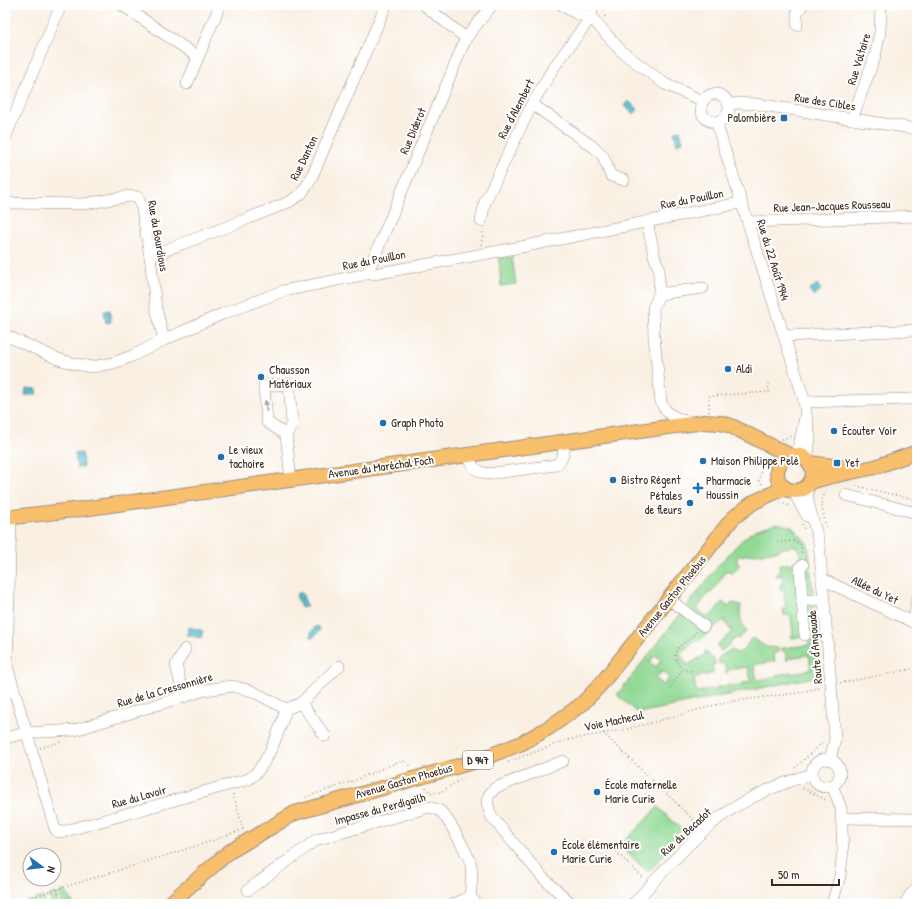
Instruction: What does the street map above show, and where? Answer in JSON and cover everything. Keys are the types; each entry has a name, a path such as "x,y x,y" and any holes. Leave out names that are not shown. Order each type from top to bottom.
{"main road":[{"name":"Avenue du Maréchal Foch","path":"8,517 75,510 704,422 721,423 731,426 801,459 828,466 863,469"},
{"name":"Avenue du Maréchal Foch","path":"754,436 783,481"},
{"path":"809,484 812,472 801,459 781,462 783,481 804,489 809,484 893,462 917,452"},
{"name":"Avenue Gaston Phoebus","path":"169,904 229,852 295,813 476,760 522,743 550,727 582,704 601,684 734,518 754,502 765,487 783,481"}],"street":[{"path":"5,138 61,5"},
{"path":"122,5 198,57"},
{"path":"186,84 220,5"},
{"name":"Rue Danton","path":"150,256 282,205 301,194 310,181 386,5"},
{"path":"424,5 466,38"},
{"name":"Rue Diderot","path":"368,272 466,38 492,5"},
{"path":"562,5 577,14 590,17 620,51 665,84 703,101"},
{"path":"590,17 593,5"},
{"path":"797,25 798,14 802,5"},
{"name":"Rue Voltaire","path":"852,119 875,56 880,32 881,5"},
{"name":"Rue d'Alembert","path":"481,221 485,202 532,104 554,67 590,17"},
{"path":"718,95 725,99 729,105 727,115 720,121 716,122 706,119 703,115 701,106 703,101 710,96 718,95"},
{"name":"Rue des Cibles","path":"729,105 737,103 756,104 917,129"},
{"path":"532,104 595,148 603,156 611,176 624,180"},
{"name":"Rue du 22 Août 1944","path":"716,122 740,203 748,222 805,404 810,438 801,459"},
{"name":"Rue du Bourdious","path":"5,203 84,204 130,196 137,197 140,204 150,256 156,308 164,340"},
{"name":"Rue du Pouillon","path":"5,335 58,359 92,367 113,363 132,356 222,314 283,291 362,275 368,272 374,274 740,203"},
{"name":"Rue Jean-Jacques Rousseau","path":"748,222 917,216"},
{"path":"648,221 655,259 659,268 659,294 653,308 654,337 661,402 668,414 692,424"},
{"path":"659,294 703,288"},
{"path":"784,336 917,330"},
{"path":"805,404 911,399"},
{"path":"286,435 291,480"},
{"path":"468,455 471,464 477,471 487,474 556,465 560,462 564,452 564,442"},
{"name":"Route d'Angouade","path":"783,481 802,504 816,532"},
{"name":"Route d'Angouade","path":"809,484 808,502 819,543 835,739 830,760"},
{"path":"846,495 917,513"},
{"path":"8,517 7,666 26,733"},
{"path":"803,565 800,567 805,635"},
{"name":"Allée du Yet","path":"822,578 915,623"},
{"path":"669,599 704,626"},
{"path":"802,601 824,599"},
{"path":"915,623 917,599"},
{"path":"184,697 176,665 185,649"},
{"path":"286,709 301,703 338,666"},
{"name":"Rue de la Cressonnière","path":"5,738 26,733 76,730 205,690 232,686 252,691 286,709"},
{"path":"301,703 325,736"},
{"name":"Rue du Lavoir","path":"26,733 55,829 59,832 249,779 260,769 278,735 286,709"},
{"path":"826,759 830,760 837,766 839,774 836,783 823,787 815,782 812,774 814,765 817,762 826,759"},
{"path":"563,761 495,788 489,795 487,802 491,816 543,878 572,904"},
{"name":"Rue du Becadot","path":"633,904 710,825 748,800 791,780 812,774"},
{"path":"832,785 841,808 843,851 841,869 832,904"},
{"name":"Impasse du Perdigailh","path":"248,890 316,840 428,807 434,808 441,812 448,821 471,864 473,900"},
{"path":"842,818 917,819"},
{"path":"905,904 910,895 917,889"},
{"path":"454,904 473,900"}],"path":[{"path":"478,254 483,235 481,221"},
{"path":"710,414 709,396 769,392 768,382"},
{"path":"780,440 791,436"},
{"path":"762,484 760,481 764,456"},
{"path":"855,486 917,500"},
{"path":"798,519 816,532 821,502 828,488"},
{"path":"776,502 791,507"},
{"path":"777,542 795,541 799,543 801,545 803,565"},
{"path":"691,671 683,669 679,666 676,659 676,652 678,648 704,626"},
{"path":"839,683 917,668"},
{"path":"670,688 683,669"},
{"name":"Voie Machecul","path":"502,764 567,740 628,729 726,702 797,693 820,687"},
{"path":"603,734 698,823 692,831 698,836"},
{"path":"796,768 829,737"},
{"path":"41,753 40,748 60,742"},
{"path":"423,784 430,793 441,792 465,776"},
{"path":"230,785 243,830"},
{"path":"799,785 829,802"},
{"path":"10,904 237,832"},
{"path":"607,843 650,885"},
{"path":"58,889 59,904"}],"green space":[{"path":"512,257 516,284 501,286 499,258"},
{"path":"777,523 792,527 807,543 809,551 820,676 638,713 617,695 723,560 744,538 755,530","holes":["792,545 799,548 800,562 779,565 780,573 776,574 776,576 783,576 783,584 780,585 780,590 784,590 786,608 783,609 784,615 791,615 793,635 791,636 792,638 808,636 809,645 782,648 782,651 785,651 787,661 788,658 809,655 811,669 757,680 754,665 775,661 773,653 779,652 778,648 766,647 752,638 741,652 736,653 731,649 718,658 719,664 724,663 726,673 728,672 727,670 748,667 751,681 744,682 744,684 717,687 717,689 696,692 694,678 714,673 712,665 716,664 713,658 712,659 706,651 704,652 706,654 688,665 680,654 724,620 732,632 717,645 721,651 734,639 739,638 746,632 741,619 741,605 732,603 729,607 722,602 709,618 697,609 709,592 711,593 727,570 732,574 740,564 737,563 737,556 778,551 778,549 791,547","655,655 661,660 656,667 650,662","662,671 670,677 664,685 656,679"]},
{"path":"658,807 685,833 648,872 620,846"},
{"path":"65,891 74,904 62,904 60,892"},
{"path":"56,893 58,904 51,904 49,895"},
{"path":"43,897 46,904 24,904 24,902"}],"water":[{"path":"628,101 638,109 634,114 624,106"},
{"path":"680,130 683,142 677,144 674,132"},
{"path":"817,284 821,290 814,296 809,291"},
{"path":"110,310 111,322 106,323 104,311"},
{"path":"26,388 37,389 36,395 25,395"},
{"path":"82,453 83,467 77,468 75,454"},
{"path":"298,593 302,593 307,606 301,608 296,596"},
{"path":"316,626 319,627 320,630 314,637 311,637 311,632"},
{"path":"189,627 203,631 201,638 187,635"}],"place":[{"name":"Palombière","path":"784,118"},
{"name":"Aldi","path":"728,369"},
{"name":"Chausson Matériaux","path":"261,377"},
{"name":"Graph Photo","path":"383,423"},
{"name":"Écouter Voir","path":"834,431"},
{"name":"Le vieux tachoire","path":"221,457"},
{"name":"Maison Philippe Pelé","path":"703,461"},
{"name":"Yet","path":"837,463"},
{"name":"Bistro Régent","path":"613,480"},
{"name":"Pharmacie Houssin","path":"698,488"},
{"name":"Pétales de fleurs","path":"690,503"},
{"name":"École maternelle Marie Curie","path":"597,792"},
{"name":"École élémentaire Marie Curie","path":"554,852"}]}
